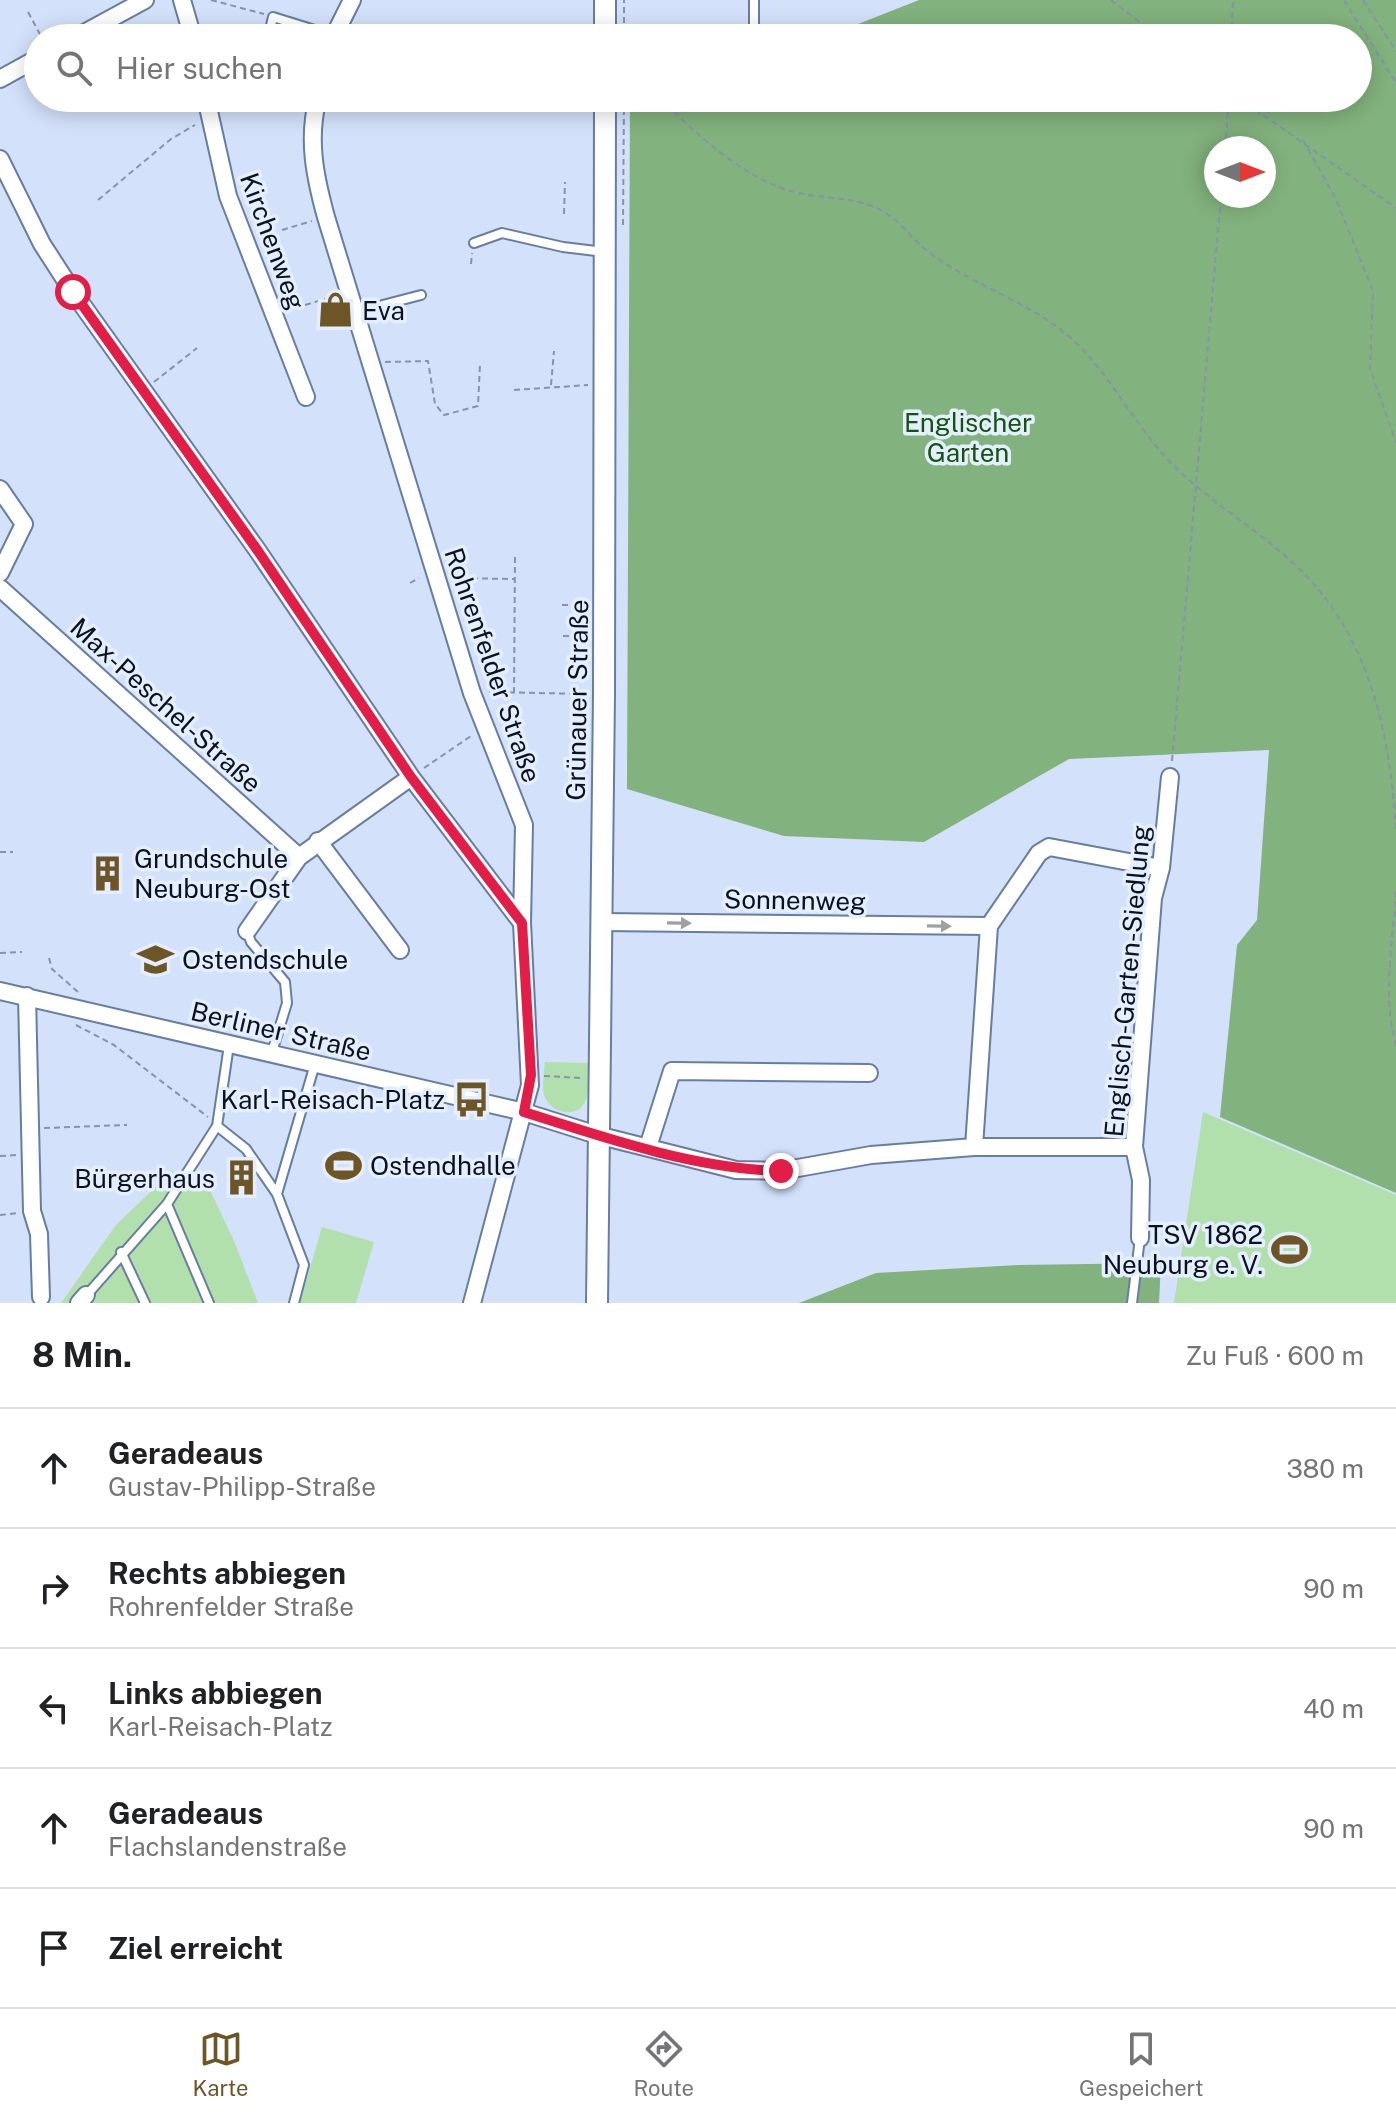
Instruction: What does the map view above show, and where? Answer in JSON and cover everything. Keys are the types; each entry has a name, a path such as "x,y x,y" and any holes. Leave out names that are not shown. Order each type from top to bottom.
{"street":[{"path":"101,24 145,0"},
{"path":"182,0 189,24"},
{"path":"340,24 352,0"},
{"path":"605,0 609,24"},
{"path":"0,79 24,66"},
{"name":"Kirchenweg","path":"209,112 228,196 306,397"},
{"name":"Rohrenfelder Straße","path":"314,112 311,125 316,181 347,291 472,693 524,825 522,923 531,1075 524,1112 472,1303"},
{"name":"Grünauer Straße","path":"597,1303 604,694 605,112"},
{"path":"0,159 58,270 411,777 522,923"},
{"path":"0,489 24,524 0,573"},
{"name":"Max-Peschel-Straße","path":"0,588 299,857"},
{"path":"247,931 299,857 411,777"},
{"name":"Englisch-Garten-Siedlung","path":"1140,1238 1141,1180 1134,1147 1153,898 1161,868 1170,777"},
{"path":"318,841 400,950"},
{"path":"974,1147 989,926 1039,853 1049,847 1161,868"},
{"name":"Sonnenweg","path":"601,922 989,926"},
{"name":"Berliner Straße","path":"0,991 524,1112"},
{"path":"27,996 32,1211 39,1234 41,1297"},
{"path":"648,1147 672,1071 869,1073"},
{"path":"524,1112 597,1135 736,1170 781,1171 871,1155 974,1147 1134,1147"}],"lane":[{"path":"754,0 754,24"},
{"path":"271,24 273,17 294,24"},
{"path":"474,243 502,233 563,247 605,252"},
{"path":"354,312 421,295"},
{"path":"247,931 251,942 285,982 287,1003 272,1052"},
{"path":"84,1301 121,1252 167,1204 217,1126 229,1045"},
{"path":"277,1194 315,1063"},
{"path":"217,1126 246,1149 277,1194 304,1265 294,1303"},
{"path":"167,1204 209,1303"},
{"path":"1132,1303 1140,1238"},
{"path":"121,1252 145,1303"}],"path":[{"path":"211,0 273,17"},
{"path":"615,24 624,0"},
{"path":"1111,0 1142,24"},
{"path":"1232,24 1233,0"},
{"path":"1344,0 1359,24"},
{"path":"1363,0 1396,51"},
{"path":"28,12 34,24"},
{"path":"1372,45 1396,83"},
{"path":"676,112 727,156 764,180 797,193 842,198 890,216 930,253 1004,293 1069,336 1103,372 1159,451 1193,485 1227,507 1318,589 1356,648 1382,715 1393,785 1396,832"},
{"path":"1226,136 1228,112"},
{"path":"1260,112 1396,208"},
{"path":"98,200 171,139 210,116"},
{"path":"1303,140 1336,199 1373,291 1370,368 1396,443"},
{"path":"564,214 565,182"},
{"path":"1170,777 1193,485 1220,208"},
{"path":"282,230 326,217"},
{"path":"305,305 347,291"},
{"path":"144,391 197,348"},
{"path":"550,387 554,351"},
{"path":"369,363 428,361 435,404 444,415 478,406 480,364"},
{"path":"514,390 605,385"},
{"path":"514,693 515,555"},
{"path":"435,578 515,579"},
{"path":"562,605 604,604"},
{"path":"563,636 604,636"},
{"path":"472,693 604,694"},
{"path":"411,777 486,726"},
{"path":"0,852 13,852"},
{"path":"1396,891 1388,977 1390,1026 1396,1046"},
{"path":"0,953 22,952"},
{"path":"49,958 52,969 78,992 79,1008"},
{"path":"65,1019 114,1045 199,1108 217,1126"},
{"path":"531,1075 599,1079"},
{"path":"30,1128 127,1125"},
{"path":"0,1215 32,1211"}],"green space":[{"name":"Englischer Garten","path":"919,0 1396,0 1396,1193 1220,1117 1237,945 1257,920 1269,750 1069,759 924,842 784,836 627,789 630,112 1372,112 1372,24 858,24"},
{"path":"545,1062 588,1063 588,1093 581,1108 563,1112 547,1101 543,1087"},
{"name":"TSV 1862 Neuburg e. V.","path":"1203,1112 1396,1195 1396,1303 1174,1303"},
{"path":"172,1171 209,1188 258,1303 61,1303 116,1225"},
{"path":"322,1227 374,1242 356,1303 300,1303"},
{"path":"1161,1263 1159,1303 799,1303 876,1273 1018,1265"}],"place":[{"name":"Eva","path":"336,310"},
{"name":"Grundschule Neuburg-Ost","path":"108,873"},
{"name":"Ostendschule","path":"156,959"},
{"name":"Karl-Reisach-Platz","path":"471,1099"},
{"name":"Ostendhalle","path":"344,1165"},
{"name":"Bürgerhaus","path":"241,1178"},
{"name":"TSV 1862 Neuburg e. V.","path":"1289,1249"}],"route":[{"path":"73,292 258,551 411,777 522,923 531,1075 524,1112 597,1135 736,1170 781,1171"}]}
